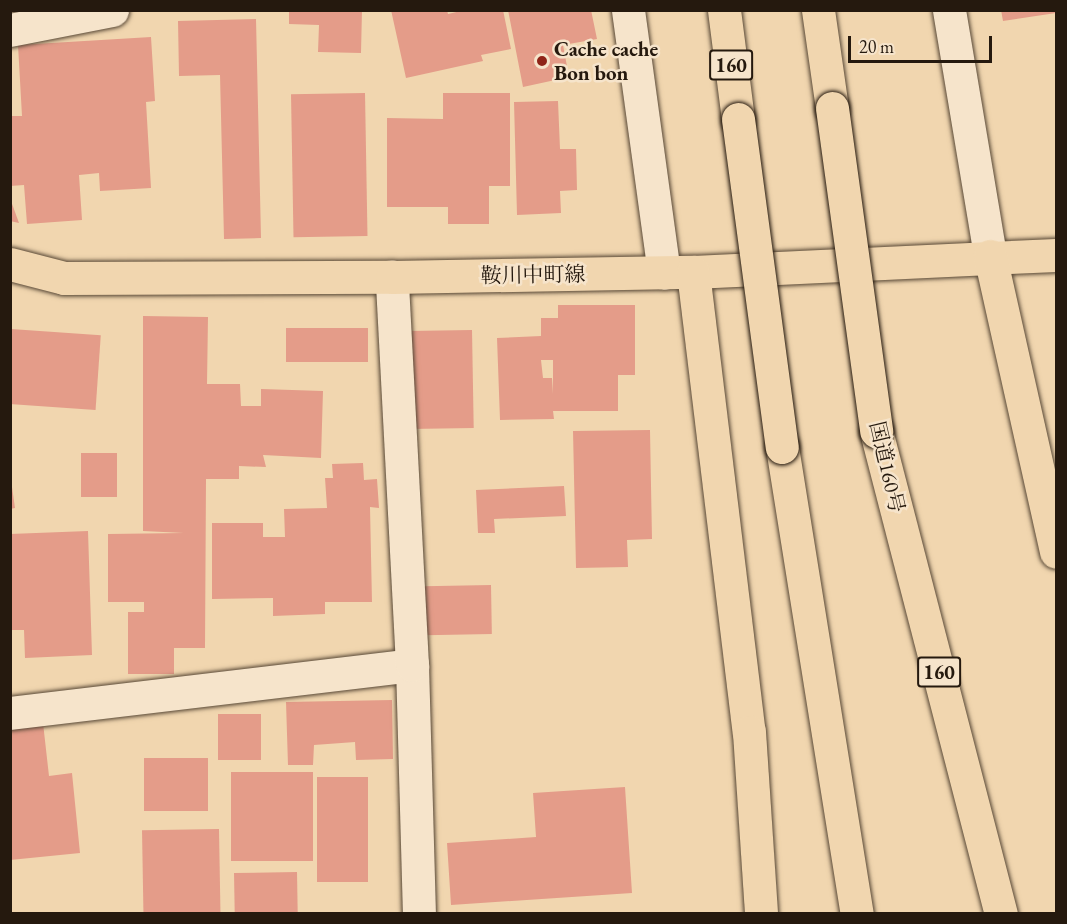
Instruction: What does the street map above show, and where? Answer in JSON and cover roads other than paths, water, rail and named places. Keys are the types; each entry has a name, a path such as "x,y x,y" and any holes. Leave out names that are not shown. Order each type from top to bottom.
{"main road":[{"name":"160","path":"724,10 782,447 858,914"},
{"name":"国道160号","path":"818,10 876,431 1001,914"},
{"name":"鞍川中町線","path":"10,264 64,278 392,277 679,273 990,256 1056,255"},
{"path":"990,256 1056,552"},
{"path":"679,273 749,732 761,914"}],"street":[{"path":"10,30 112,10"},
{"path":"628,10 679,273"},
{"path":"949,10 990,256"},
{"path":"392,277 412,665 418,914"},
{"path":"10,713 412,665"}],"place":[{"name":"Cache cache Bon bon","path":"542,61"}]}
